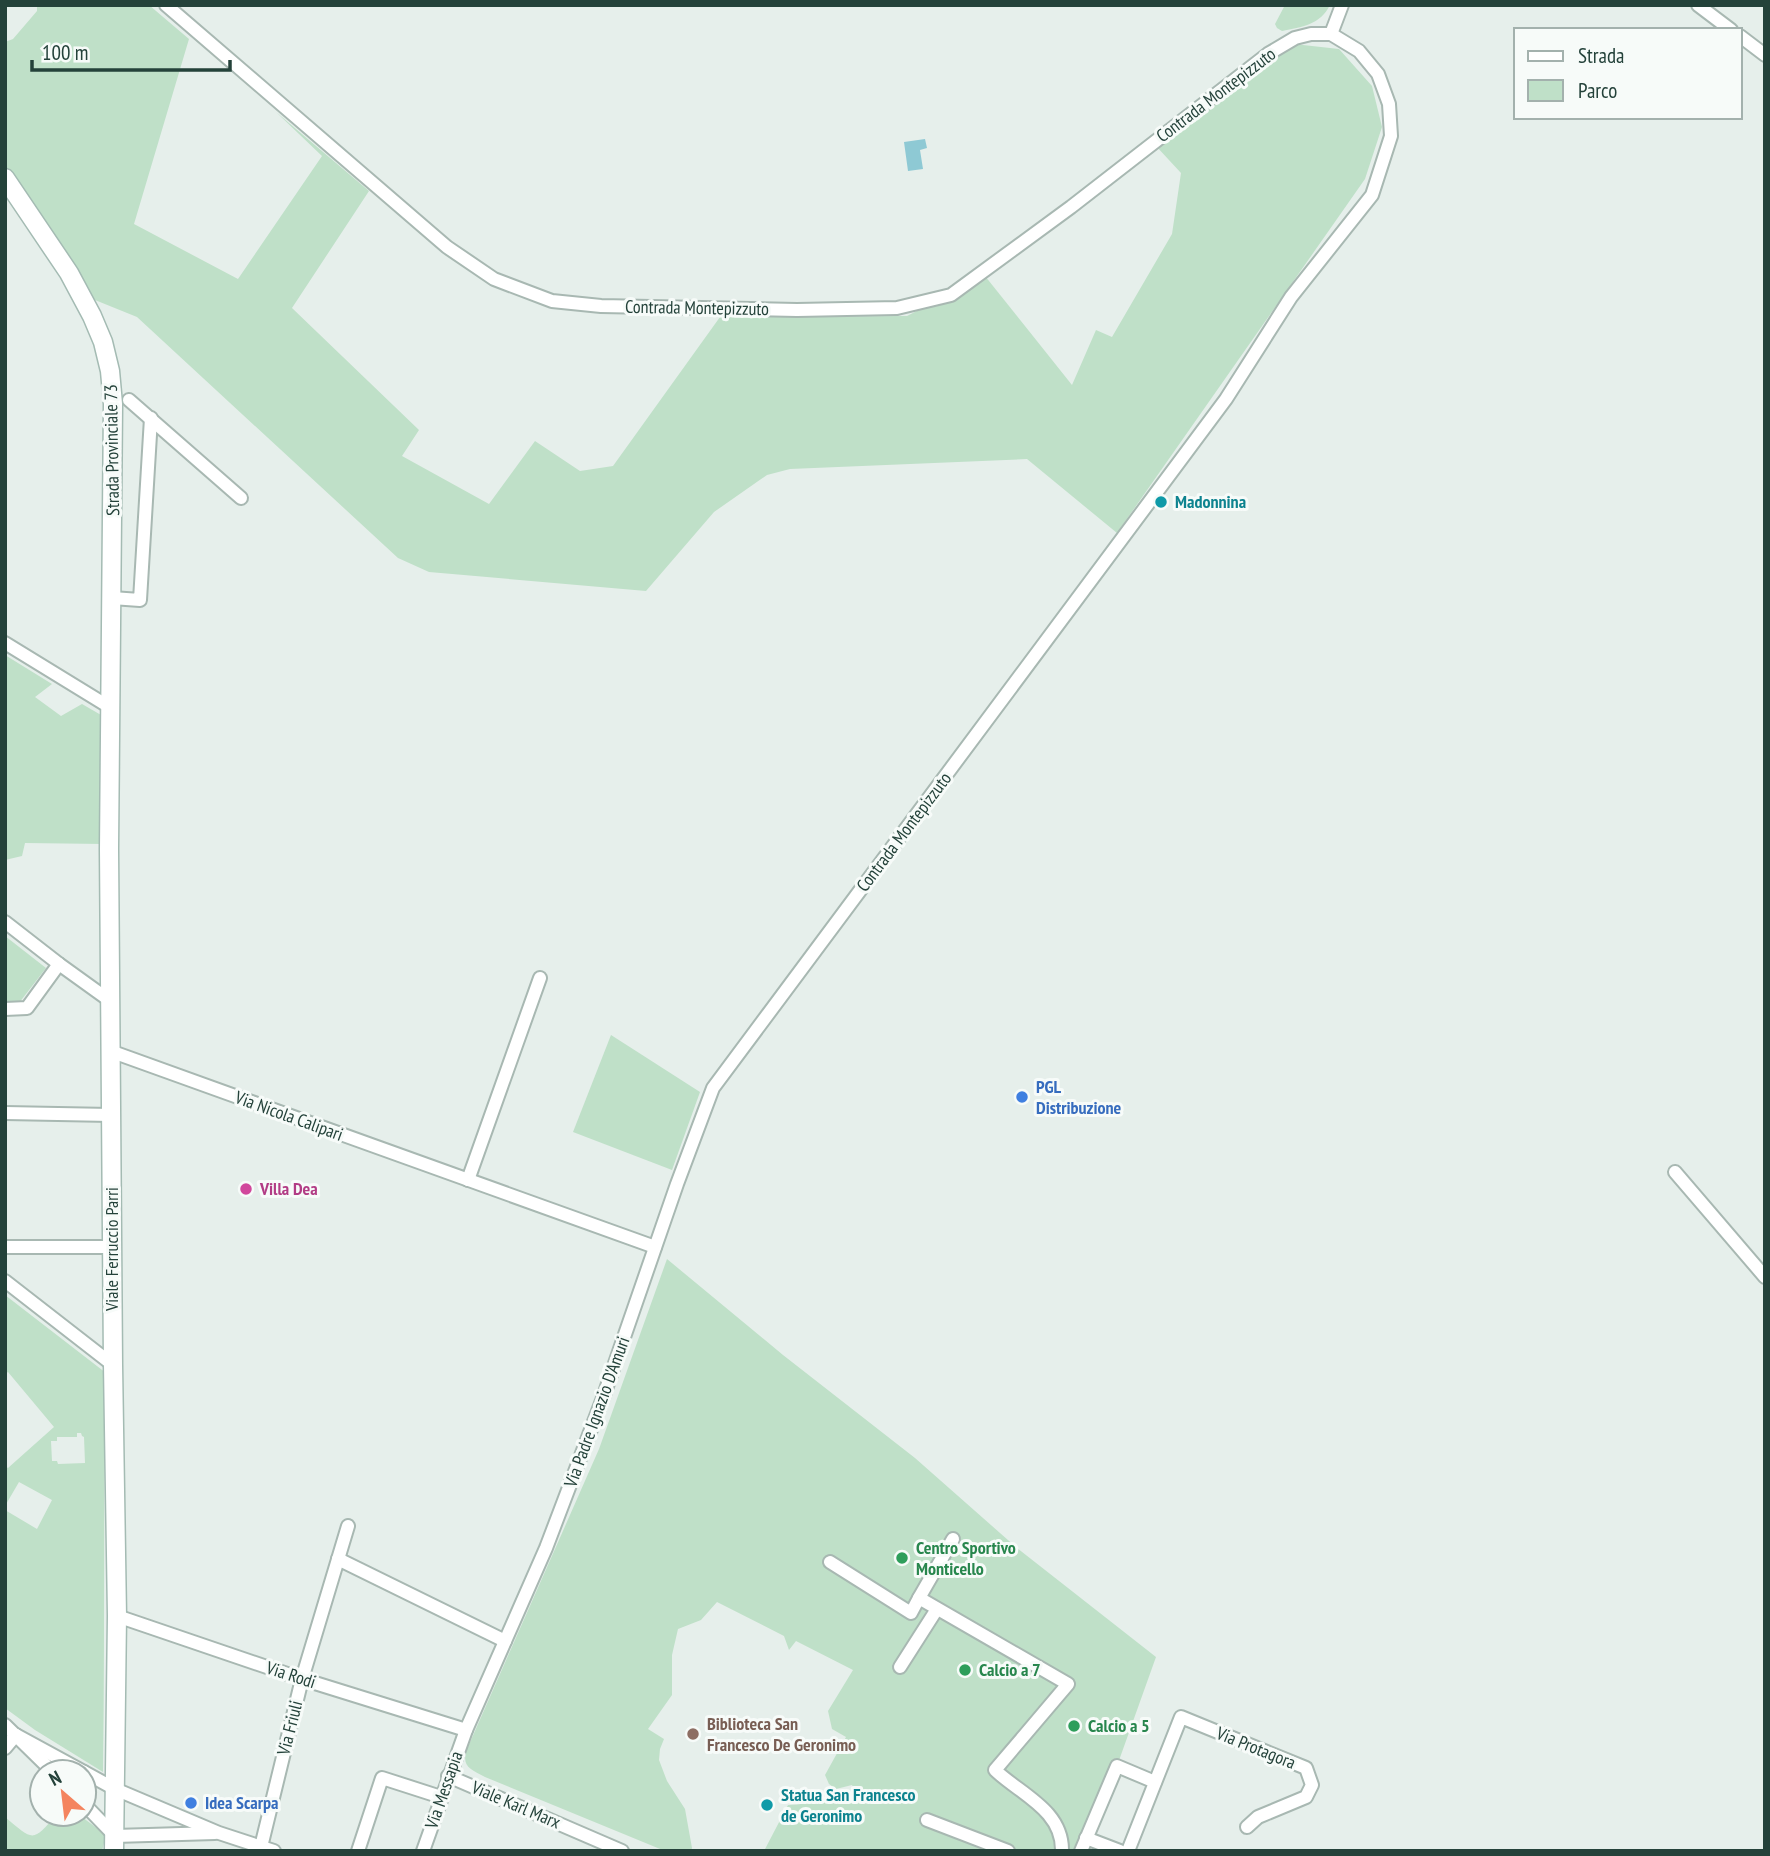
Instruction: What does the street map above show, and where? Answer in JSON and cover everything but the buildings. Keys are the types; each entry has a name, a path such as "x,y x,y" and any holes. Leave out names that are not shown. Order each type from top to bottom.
{"street":[{"name":"Contrada Montepizzuto","path":"166,5 447,247 494,279 552,301 614,306 797,310 897,308 951,295 1071,207 1268,54 1295,38 1311,34 1331,34 1359,51 1378,74 1389,104 1391,136 1372,195 1291,297 1218,409 713,1088"},
{"path":"1331,34 1342,5"},
{"path":"1698,5 1728,28"},
{"path":"1742,38 1765,55"},
{"name":"Strada Provinciale 73","path":"5,178 69,273 92,316 108,361 113,404 111,708"},
{"path":"129,401 241,498"},
{"path":"112,598 140,600 151,418"},
{"path":"5,643 111,708"},
{"name":"Viale Ferruccio Parri","path":"111,708 109,1000 117,1616 115,1843"},
{"path":"5,922 109,1000"},
{"path":"5,1009 27,1008 59,964"},
{"path":"468,1180 540,978"},
{"name":"Via Nicola Calipari","path":"110,1051 655,1247"},
{"name":"Via Padre Ignazio D'Amuri","path":"466,1730 546,1548 603,1398 713,1088"},
{"path":"5,1112 111,1115"},
{"path":"1675,1172 1765,1277"},
{"path":"5,1247 113,1247"},
{"path":"5,1281 113,1365"},
{"name":"Via Friuli","path":"265,1849 302,1679 348,1526"},
{"path":"830,1562 911,1613 953,1539"},
{"path":"338,1559 506,1642"},
{"path":"919,1598 1068,1684 995,1770 1040,1805 1057,1825 1062,1851"},
{"path":"900,1667 937,1609"},
{"name":"Via Rodi","path":"117,1616 302,1679 466,1730"},
{"name":"Via Protagora","path":"1128,1851 1181,1717 1306,1768 1312,1785 1306,1797 1258,1817 1247,1827"},
{"path":"5,1725 39,1758"},
{"name":"Via Messapia","path":"423,1851 466,1730"},
{"path":"5,1748 16,1735"},
{"path":"16,1735 58,1758"},
{"path":"1081,1851 1117,1766 1155,1782"},
{"name":"Viale Karl Marx","path":"448,1776 622,1851"},
{"path":"358,1851 382,1778 441,1797"},
{"path":"98,1780 115,1790 219,1833 265,1849"},
{"path":"928,1820 1008,1851"},
{"path":"98,1822 115,1843 219,1833"},
{"path":"1086,1838 1120,1851"}],"green space":[{"path":"37,5 149,5 189,39 134,224 238,279 322,156 276,112 369,191 292,308 419,430 402,456 489,504 535,441 580,471 613,466 720,317 907,316 985,276 1072,385 1096,330 1112,337 1172,234 1181,173 1156,146 1294,44 1339,49 1372,86 1382,127 1365,179 1117,533 1027,459 790,469 767,475 714,512 646,591 429,572 398,558 137,317 90,298 5,178 5,42 13,39 37,11"},
{"path":"1285,5 1330,5 1316,21 1282,31 1275,24"},
{"path":"5,655 52,684 35,697 61,716 82,704 101,715 104,844 25,843 22,856 5,860"},
{"path":"5,936 46,968 19,1003 5,1003"},
{"path":"611,1035 700,1092 672,1170 573,1132"},
{"path":"667,1259 783,1355 915,1458 1017,1548 1156,1657 1117,1766 1081,1851 764,1851 788,1805 822,1801 855,1791 852,1785 836,1789 829,1784 825,1775 846,1737 832,1729 828,1711 853,1670 796,1641 789,1650 784,1636 717,1602 701,1620 678,1629 672,1655 672,1695 648,1729 664,1739 659,1760 667,1781 685,1809 691,1851 665,1851 485,1777 468,1766 465,1759 467,1749 599,1449"},
{"path":"5,1295 106,1373 103,1772 98,1769 98,1758 80,1758 5,1708 5,1510 37,1529 52,1500 19,1482 5,1506 5,1466 8,1468 54,1427 8,1372 5,1374","holes":["77,1433 82,1436 85,1463 58,1464 57,1461 52,1461 51,1441 57,1441 57,1437 77,1437"]},
{"path":"5,1817 28,1834 37,1834 42,1830 97,1828 106,1835 102,1851 5,1851"}],"water":[{"path":"925,139 927,148 920,150 923,169 908,171 904,142"}],"place":[{"name":"Madonnina","path":"1161,502"},
{"name":"PGL Distribuzione","path":"1022,1097"},
{"name":"Villa Dea","path":"246,1189"},
{"name":"Centro Sportivo Monticello","path":"902,1558"},
{"name":"Calcio a 7","path":"965,1670"},
{"name":"Calcio a 5","path":"1074,1726"},
{"name":"Biblioteca San Francesco De Geronimo","path":"693,1734"},
{"name":"Idea Scarpa","path":"191,1803"},
{"name":"Statua San Francesco de Geronimo","path":"767,1805"}]}
